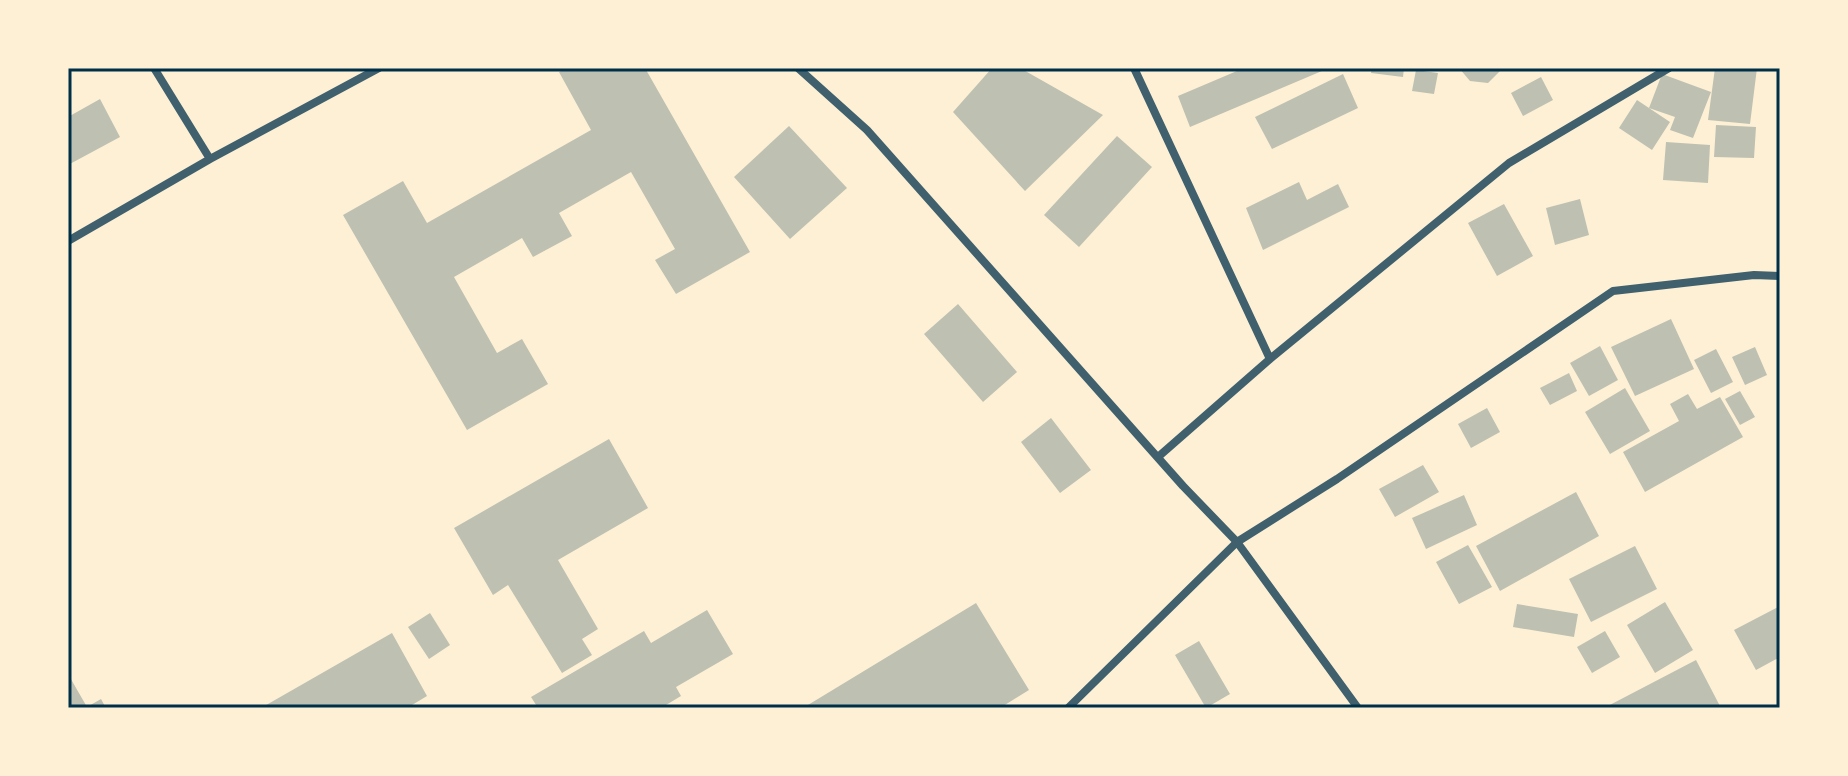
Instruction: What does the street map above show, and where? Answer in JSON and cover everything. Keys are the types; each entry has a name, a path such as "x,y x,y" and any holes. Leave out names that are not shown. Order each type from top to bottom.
{"street":[{"path":"154,68 210,159"},
{"path":"68,241 210,159 379,68"},
{"path":"798,68 867,130 1237,542 1358,708"},
{"path":"1134,68 1270,359"},
{"path":"1158,457 1270,359 1509,163 1669,68"},
{"path":"1068,708 1237,542 1351,471 1613,291 1754,275 1780,278"}],"building":[{"path":"566,68 645,68 750,252 676,294 655,260 675,249 631,172 559,213 572,236 533,257 522,238 454,277 497,353 522,339 548,384 467,430 343,215 403,181 427,223 591,130 559,72"},
{"path":"992,68 1020,68 1103,115 1025,191 953,112"},
{"path":"1244,68 1329,68 1190,127 1178,96"},
{"path":"1372,68 1404,68 1403,77 1371,73"},
{"path":"1459,68 1503,68 1488,83 1470,81"},
{"path":"1715,68 1757,68 1750,124 1708,120"},
{"path":"1416,70 1438,73 1434,94 1412,91"},
{"path":"1343,74 1358,108 1272,149 1255,117"},
{"path":"1662,74 1711,92 1693,138 1670,130 1675,117 1649,108"},
{"path":"1541,77 1553,100 1523,116 1511,93"},
{"path":"100,99 120,137 68,165 68,117"},
{"path":"1637,100 1670,122 1652,150 1619,128"},
{"path":"1716,125 1756,127 1754,158 1714,157"},
{"path":"789,126 847,188 790,239 734,177"},
{"path":"1117,136 1152,167 1079,247 1044,215"},
{"path":"1666,142 1710,145 1708,183 1663,180"},
{"path":"1299,182 1307,200 1338,184 1349,207 1263,250 1246,208"},
{"path":"1580,199 1589,235 1555,245 1546,208"},
{"path":"1504,204 1533,256 1497,276 1468,223"},
{"path":"958,304 1017,372 983,402 924,334"},
{"path":"1671,319 1694,369 1635,396 1611,347"},
{"path":"1600,346 1618,380 1589,396 1570,363"},
{"path":"1755,347 1767,375 1745,385 1732,357"},
{"path":"1716,349 1733,382 1711,393 1694,360"},
{"path":"1569,373 1577,391 1550,405 1540,388"},
{"path":"1625,388 1650,431 1610,454 1585,412"},
{"path":"1740,391 1755,417 1740,425 1725,399"},
{"path":"1688,394 1697,409 1720,397 1743,437 1645,492 1623,452 1679,421 1670,404"},
{"path":"1487,408 1500,432 1471,448 1458,424"},
{"path":"1051,418 1091,470 1060,493 1021,442"},
{"path":"609,439 648,508 558,560 598,629 582,639 592,655 562,673 508,585 493,595 454,528"},
{"path":"1423,465 1439,492 1395,517 1379,489"},
{"path":"1576,492 1599,536 1500,591 1476,546"},
{"path":"1464,495 1477,525 1426,549 1412,518"},
{"path":"1468,545 1492,587 1459,604 1436,562"},
{"path":"1635,546 1657,589 1591,622 1569,579"},
{"path":"1665,602 1693,650 1655,673 1627,625"},
{"path":"976,603 1029,690 1000,708 803,708"},
{"path":"1517,604 1578,614 1574,637 1513,627"},
{"path":"1780,606 1780,657 1756,670 1734,630"},
{"path":"707,610 733,654 676,687 681,696 661,708 538,708 531,697 644,631 651,643"},
{"path":"430,613 450,645 429,659 408,627"},
{"path":"1605,631 1620,657 1592,673 1577,647"},
{"path":"392,633 427,696 407,708 261,708"},
{"path":"1199,641 1230,694 1206,708 1175,655"},
{"path":"1696,660 1721,708 1604,708"},
{"path":"68,674 87,707 101,699 106,708 68,708"}]}
